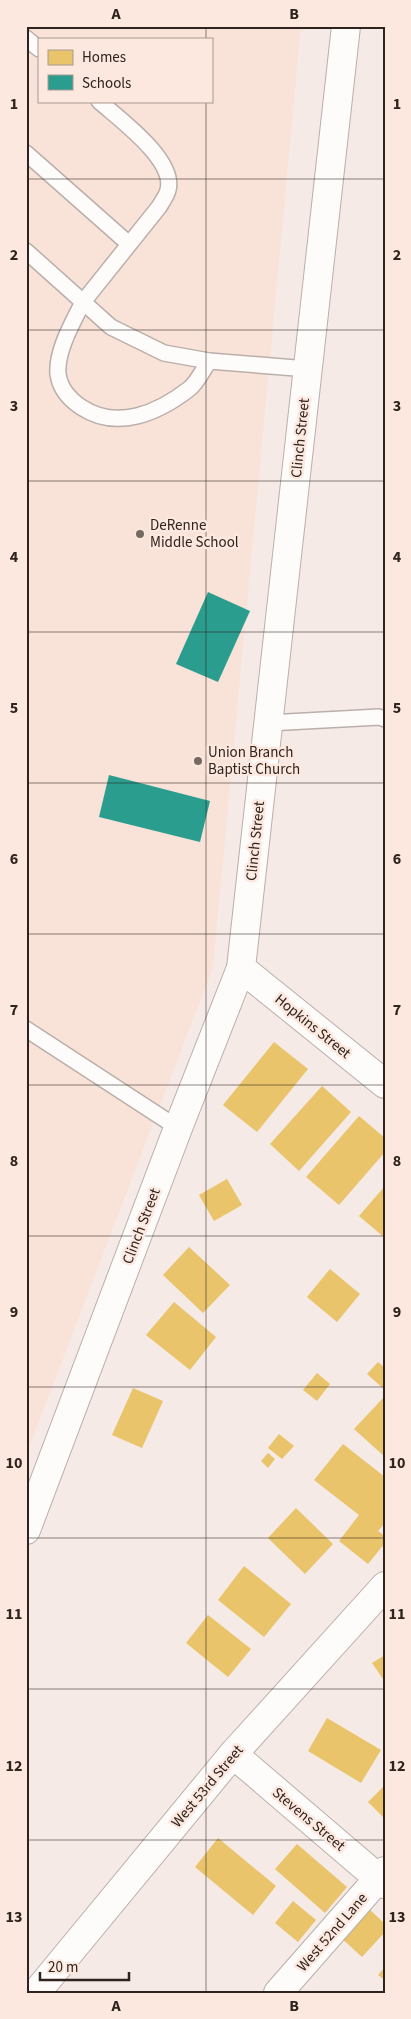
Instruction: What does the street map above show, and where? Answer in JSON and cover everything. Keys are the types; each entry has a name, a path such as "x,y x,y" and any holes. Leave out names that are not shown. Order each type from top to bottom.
{"street":[{"name":"Clinch Street","path":"26,1530 178,1128 241,968 346,26"},
{"name":"Hopkins Street","path":"241,968 385,1084"},
{"name":"West 53rd Street","path":"36,1993 233,1754 385,1586"},
{"name":"Stevens Street","path":"233,1754 383,1878"},
{"name":"West 52nd Lane","path":"278,1993 383,1878"}],"lane":[{"path":"26,38 38,48"},
{"path":"100,102 145,141 166,169 168,189 159,207 83,302 62,348 58,374 67,397 90,413 117,420 152,412 190,388 209,361"},
{"path":"26,153 129,244"},
{"path":"26,251 111,327 164,353 209,361 308,369"},
{"path":"268,724 379,717 385,719"},
{"path":"26,1029 178,1128"}],"shaded area":[{"name":"DeRenne Middle School","path":"26,26 301,26 213,967 26,1455"}],"building: Homes":[{"path":"274,1042 308,1069 257,1132 223,1105"},
{"path":"322,1086 351,1112 299,1171 270,1144"},
{"path":"359,1116 385,1138 385,1152 339,1205 306,1177"},
{"path":"227,1179 242,1205 214,1221 199,1195"},
{"path":"385,1186 385,1238 359,1216"},
{"path":"189,1247 230,1285 203,1313 163,1275"},
{"path":"330,1269 360,1294 337,1322 307,1297"},
{"path":"174,1302 216,1337 190,1370 146,1335"},
{"path":"378,1362 385,1368 385,1390 367,1374"},
{"path":"317,1373 330,1384 317,1401 303,1390"},
{"path":"133,1388 163,1401 142,1448 112,1435"},
{"path":"385,1396 385,1457 354,1429"},
{"path":"279,1434 294,1446 282,1459 268,1448"},
{"path":"343,1444 385,1477 385,1523 378,1531 385,1536 385,1543 368,1564 339,1541 359,1515 314,1480"},
{"path":"268,1453 275,1459 268,1468 261,1461"},
{"path":"296,1508 333,1544 305,1574 268,1538"},
{"path":"244,1566 291,1604 264,1637 218,1600"},
{"path":"208,1615 251,1649 228,1677 186,1643"},
{"path":"385,1655 385,1682 372,1663"},
{"path":"327,1718 381,1750 361,1783 308,1751"},
{"path":"385,1785 385,1819 368,1802"},
{"path":"218,1838 276,1886 253,1915 195,1867"},
{"path":"297,1844 347,1887 325,1913 275,1869"},
{"path":"293,1901 316,1920 298,1942 275,1923"},
{"path":"367,1907 385,1924 385,1932 362,1957 340,1937"},
{"path":"385,1967 385,1980 378,1975"}],"building: Schools":[{"path":"208,592 250,611 218,682 176,664"},
{"path":"109,775 210,801 200,842 99,817"}],"place":[{"name":"DeRenne Middle School","path":"140,534"},
{"name":"Union Branch Baptist Church","path":"198,761"}]}
